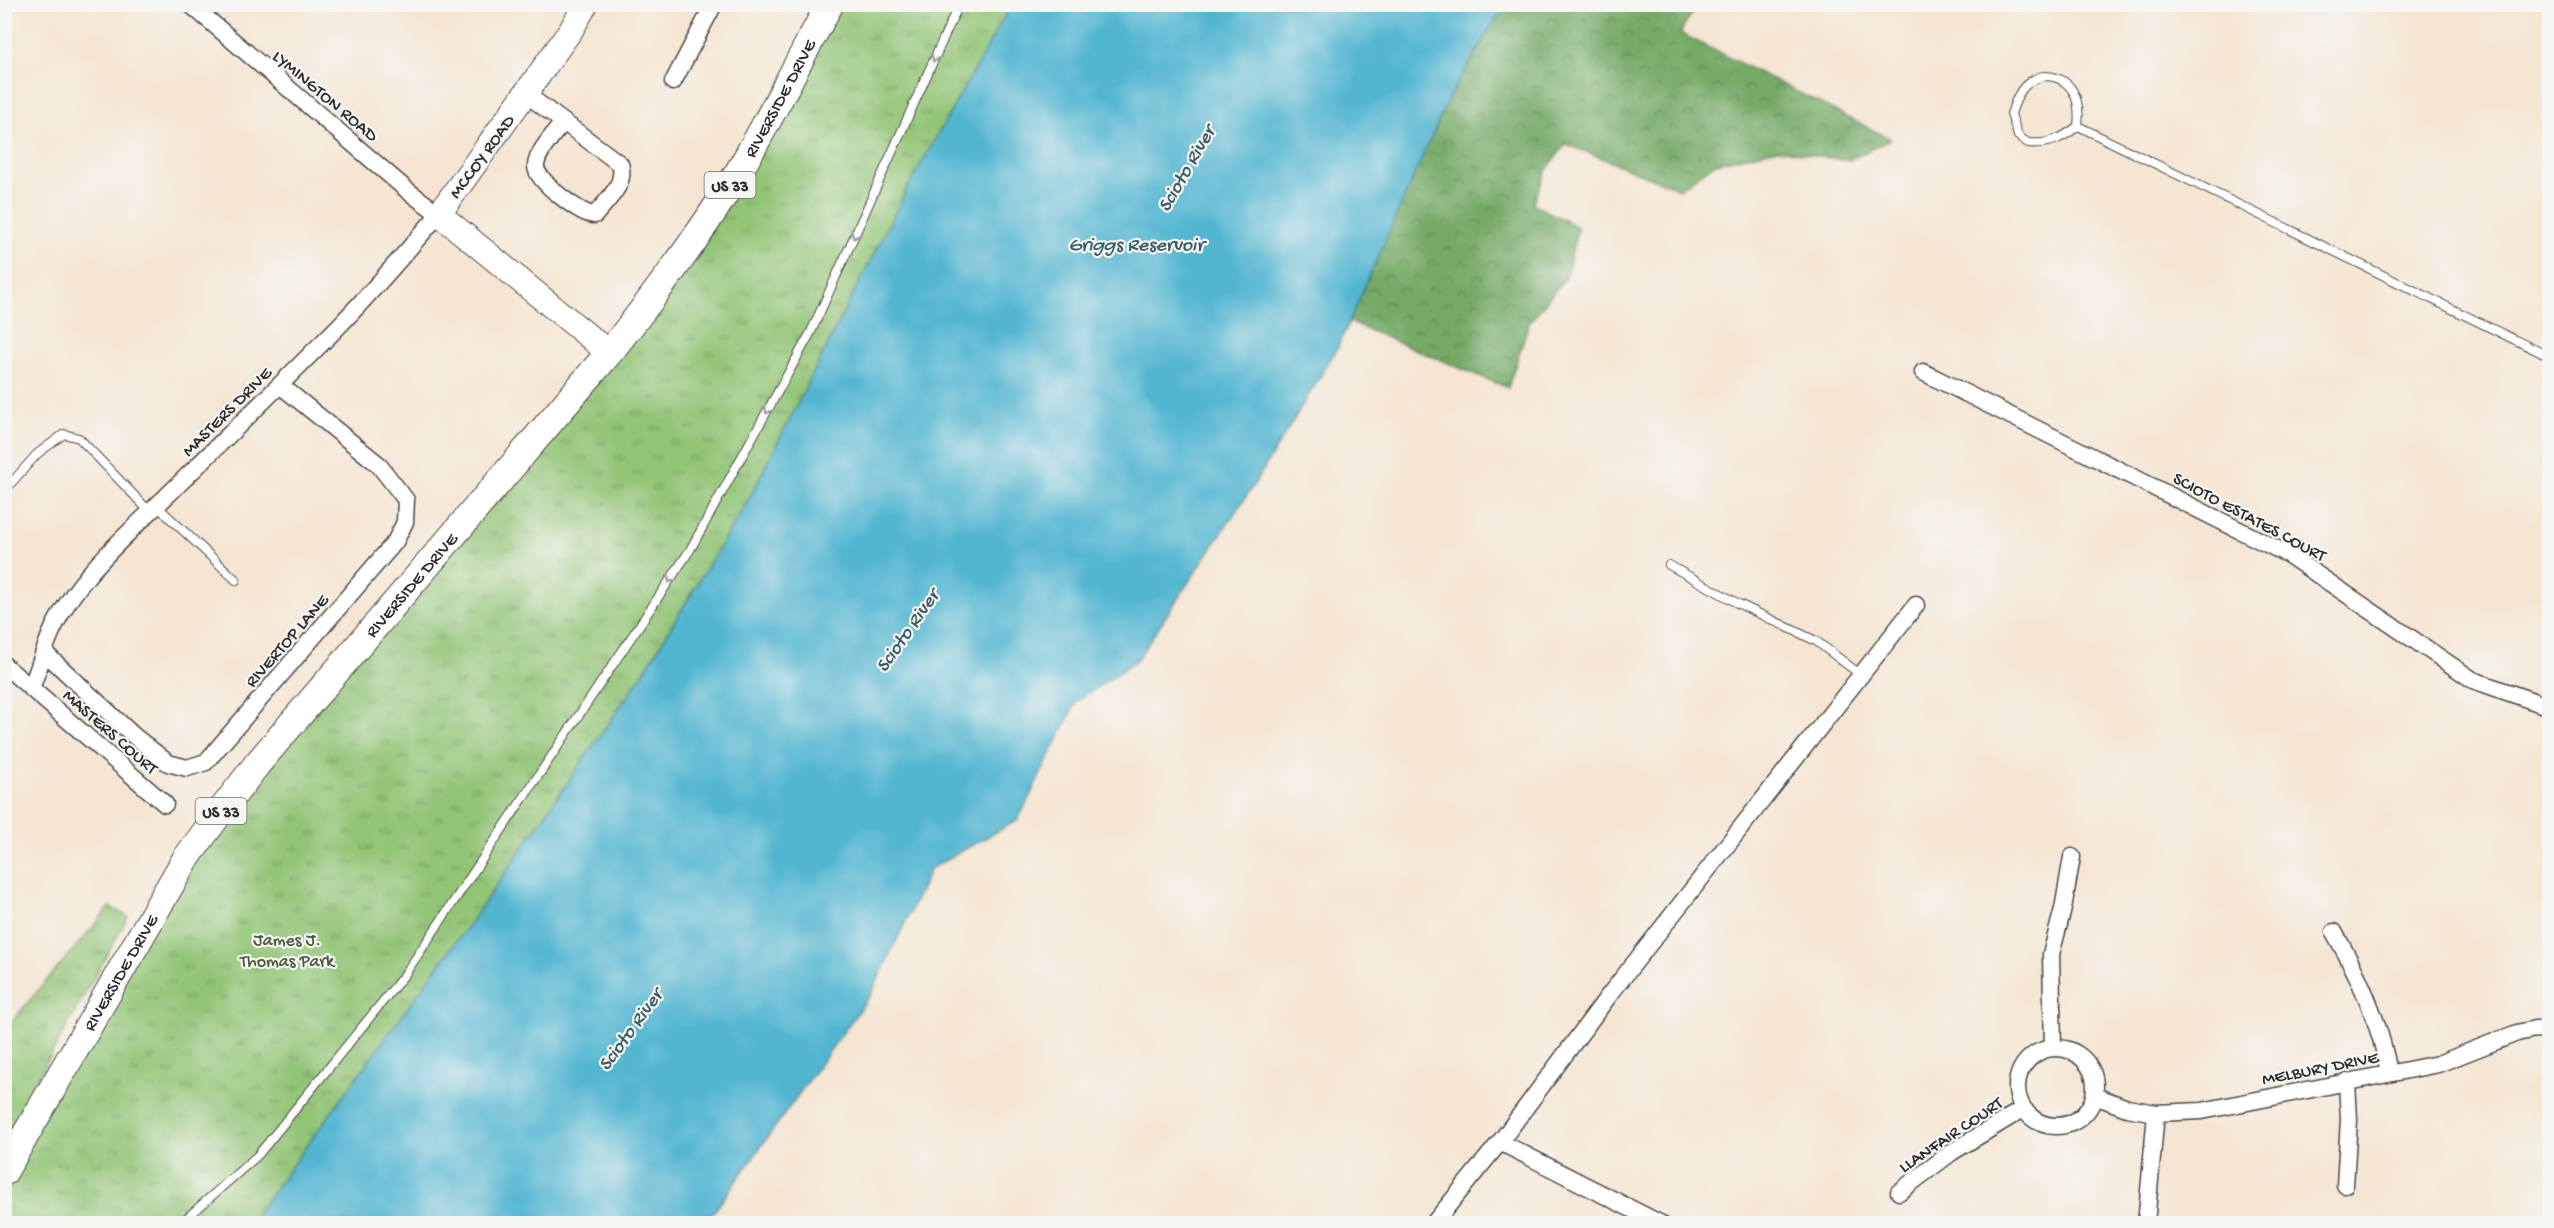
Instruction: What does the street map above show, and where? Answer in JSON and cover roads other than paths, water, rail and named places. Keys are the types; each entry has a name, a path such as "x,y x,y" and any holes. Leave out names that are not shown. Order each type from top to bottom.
{"main road":[{"name":"MCCOY ROAD","path":"586,4 526,94 439,214 609,353"},
{"name":"RIVERSIDE DRIVE","path":"4,1172 185,861 258,764 609,353 705,224 742,166 830,4"}],"street":[{"name":"LYMINGTON ROAD","path":"190,4 408,191 439,214"},
{"path":"673,82 714,4"},
{"path":"526,94 620,164 623,172 620,182 595,215 588,215 577,208 543,181 536,172 536,163 563,122"},
{"name":"MASTERS DRIVE","path":"46,647 68,603 97,567 329,337 439,214"},
{"name":"SCIOTO ESTATES COURT","path":"1923,372 2288,554 2473,680 2550,707"},
{"name":"RIVERTOP LANE","path":"46,647 134,736 168,763 187,768 206,762 395,542 405,522 406,500 378,464 280,385"},
{"path":"1433,1224 1500,1142 1610,994 1916,605"},
{"path":"32,686 46,647"},
{"name":"MASTERS COURT","path":"4,665 32,686 165,804"},
{"path":"2053,1047 2051,954 2063,909 2072,857"},
{"path":"2334,932 2355,967 2383,1036 2389,1073"},
{"name":"MELBURY DRIVE","path":"2095,1096 2127,1108 2156,1113 2202,1111 2438,1064 2517,1033 2535,1029 2550,1030"},
{"path":"2053,1047 2071,1051 2086,1062 2094,1078 2095,1096 2083,1116 2063,1126 2040,1124 2023,1109 2016,1086 2018,1075 2032,1056 2053,1047"},
{"path":"2345,1185 2349,1120 2347,1081"},
{"name":"LLANFAIR COURT","path":"1899,1192 1952,1152 2023,1109"},
{"path":"2146,1224 2156,1113"},
{"path":"1500,1142 1661,1224"}],"lane":[{"path":"180,1224 258,1155 405,974 690,550 811,332 959,4"},
{"path":"2055,76 2074,91 2079,101 2078,126 2064,137 2051,142 2028,143 2018,136 2011,114 2015,101 2030,79 2055,76"},
{"path":"2078,126 2550,357"},
{"path":"4,491 37,454 64,434 79,438 154,510 236,580"},
{"path":"1669,565 1738,604 1816,641 1861,675"}],"water":[{"name":"Griggs Reservoir","path":"1011,5 1512,5 1495,20 1449,97 1337,349 1255,483 1136,661 1077,701 1018,820 931,868 872,992 706,1223 250,1223 478,912 642,675 750,497 908,187"}],"water label":[{"name":"Scioto River","path":"1185,168"},
{"name":"Scioto River","path":"906,630"},
{"name":"Scioto River","path":"629,1029"}],"park label":[{"name":"James J. Thomas Park","path":"287,949"}]}
